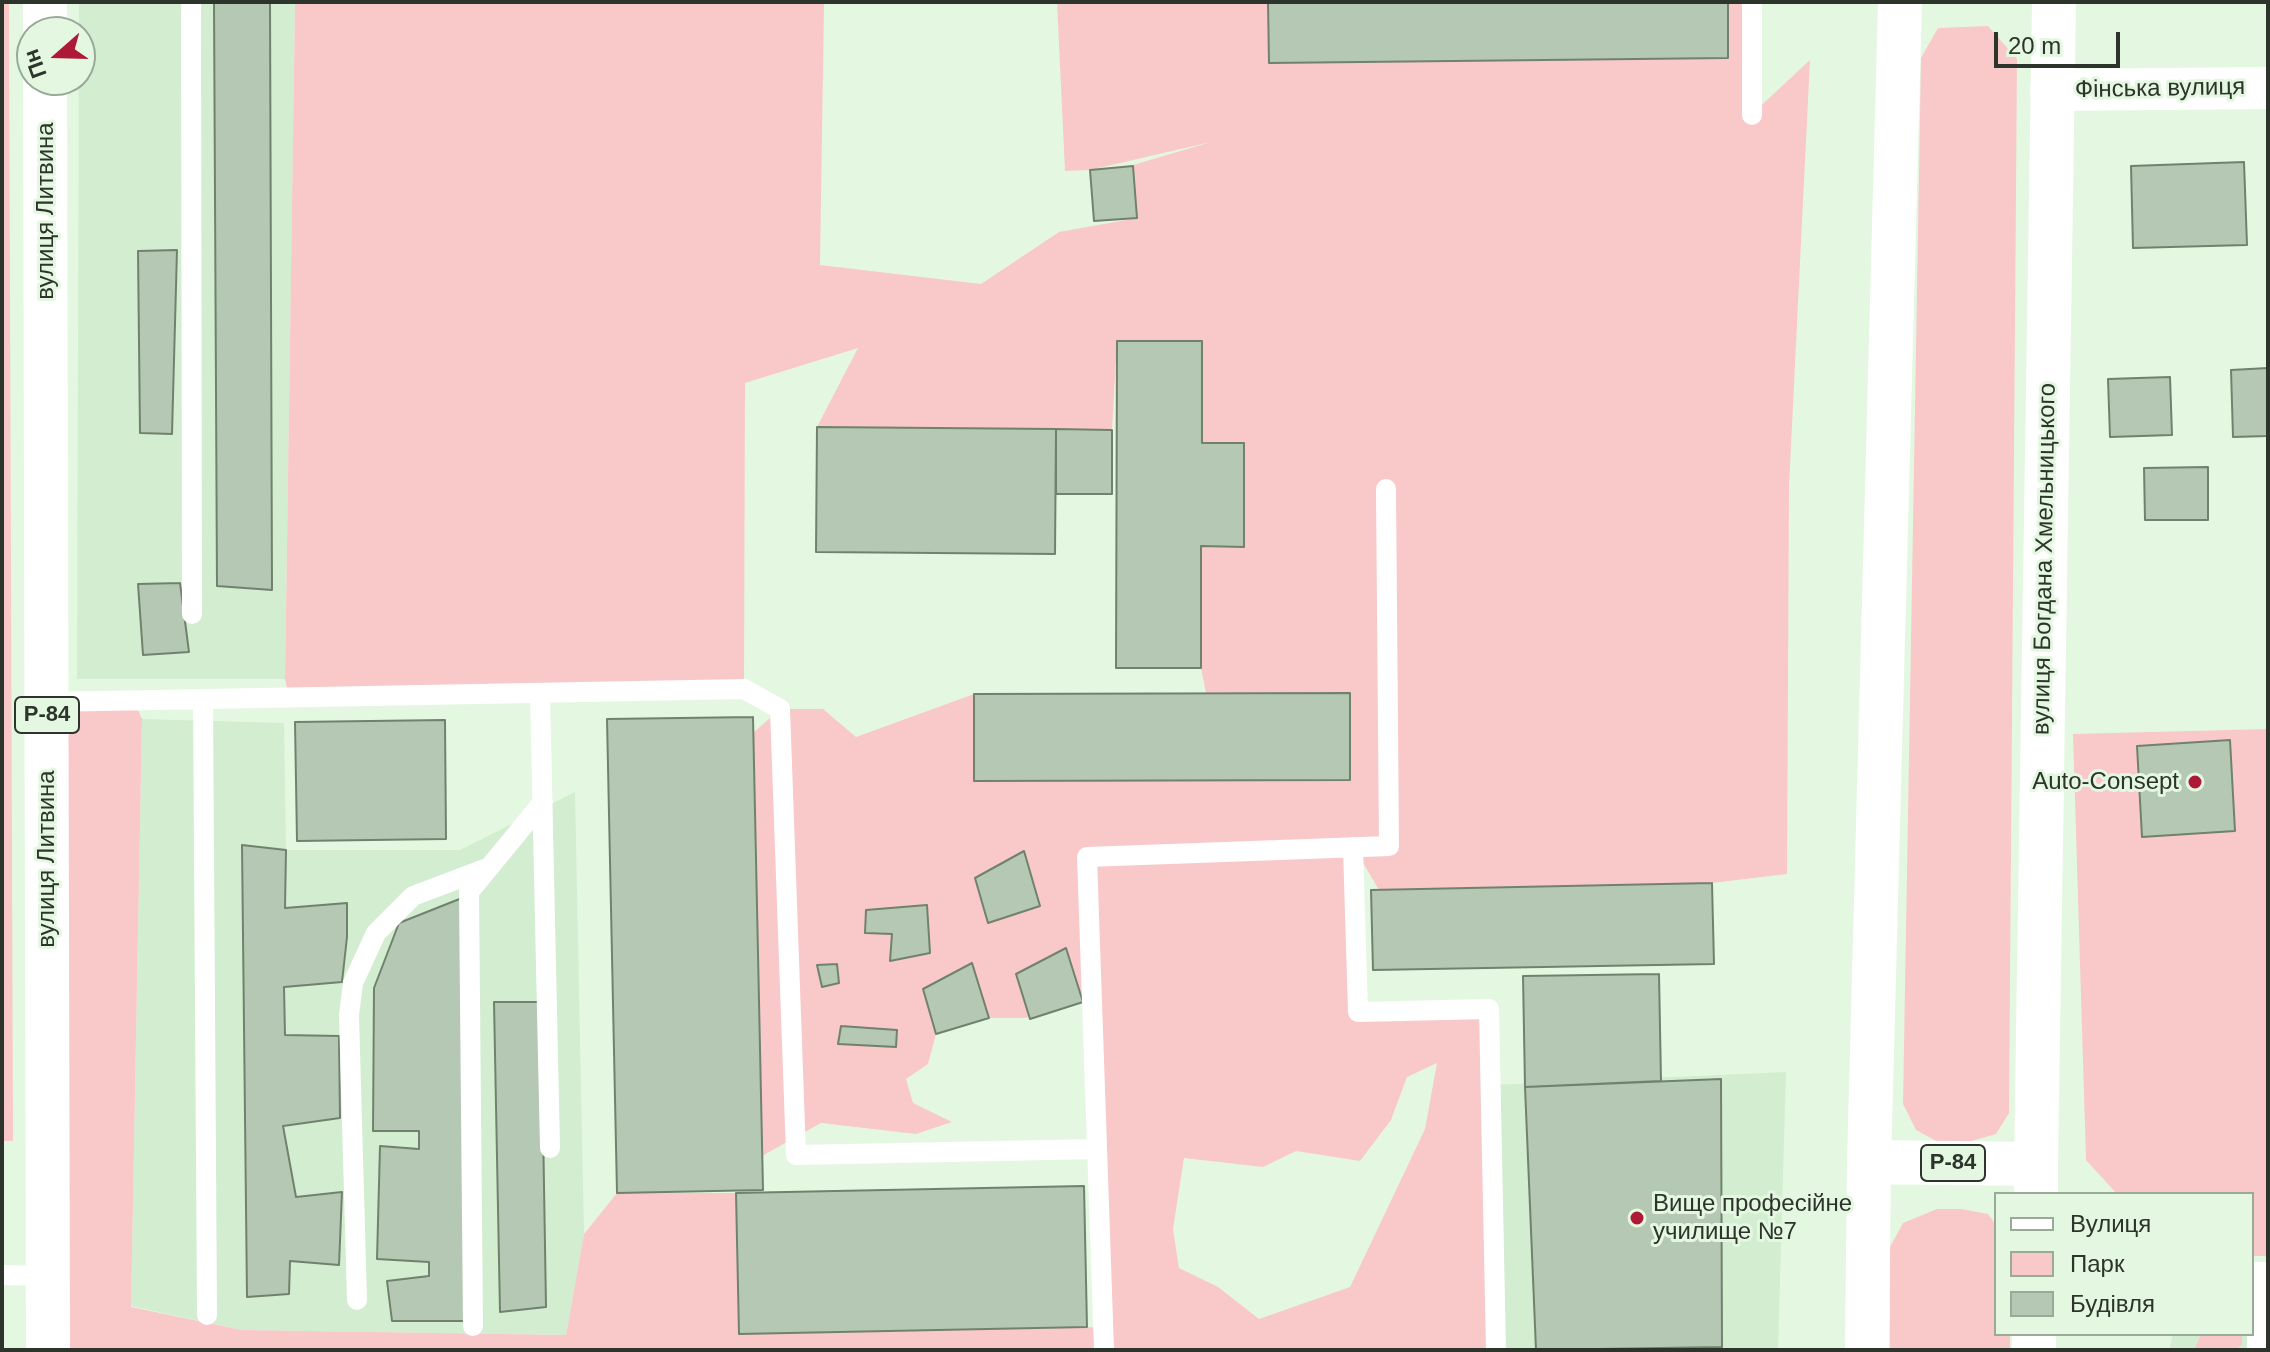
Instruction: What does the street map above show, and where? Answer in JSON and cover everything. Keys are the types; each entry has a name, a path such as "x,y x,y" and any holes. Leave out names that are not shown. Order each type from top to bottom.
{"street":[{"path":"1867,1350 1869,1162 1900,2"},
{"name":"вулиця Богдана Хмельницького","path":"1869,1162 2036,1179 2054,2"},
{"name":"Фінська вулиця","path":"2051,90 2268,88"},
{"name":"вулиця Литвина","path":"45,96 48,1350"}],"lane":[{"path":"191,2 192,614"},
{"path":"1752,2 1752,115"},
{"path":"1104,1350 1087,857 1389,846 1386,489"},
{"path":"47,702 744,689 780,709 796,1155 1097,1149"},
{"path":"540,693 550,1148"},
{"path":"203,699 207,1315"},
{"path":"473,1326 469,892 543,802"},
{"path":"1353,847 1358,1012 1489,1009 1496,1350"},
{"path":"357,1300 349,1015 353,983 376,933 413,896 490,866"},
{"path":"2,1275 48,1276"},
{"path":"2257,1350 2259,1284"}],"shaded area":[{"path":"79,2 295,2 285,679 77,679 79,96 96,96 96,16 79,16"},
{"path":"142,719 284,723 286,850 460,850 575,792 584,1234 566,1335 242,1330 131,1306"},
{"name":"Вище професійне училище №7","path":"1786,1072 1778,1350 1496,1350 1491,1085"},
{"path":"2268,1308 2268,1350 2169,1350 2172,1336 2254,1336 2254,1312"}],"green space":[{"path":"2,2 9,2 13,1141 2,1141"},
{"path":"295,2 824,2 820,265 981,284 1059,232 1137,218 1133,165 1211,142 1090,170 1065,171 1057,2 1752,2 1752,114 1810,60 1789,486 1787,874 1712,883 1379,890 1355,849 1358,1012 1489,1009 1496,1350 48,1350 47,702 134,701 142,719 131,1307 242,1330 566,1335 584,1234 617,1193 736,1193 739,1334 1103,1327 1083,1002 1025,1018 989,1018 936,1034 928,1064 906,1079 913,1103 952,1122 916,1134 821,1123 762,1156 753,733 780,709 823,709 856,737 974,694 975,781 1351,780 1349,693 1206,693 1201,668 1201,546 1244,546 1244,444 1202,443 1202,341 1117,341 1112,430 817,427 858,348 745,383 744,689 289,698 285,679","holes":["1437,1063 1425,1129 1350,1287 1259,1319 1218,1287 1179,1268 1173,1229 1184,1158 1263,1167 1296,1151 1360,1161 1391,1120 1407,1077"]},
{"path":"1988,26 2017,59 2009,1113 1996,1134 1968,1142 1938,1142 1916,1130 1903,1104 1921,58 1938,28"},
{"path":"2268,729 2268,1256 2254,1256 2254,1192 2115,1192 2086,1160 2073,734"},
{"path":"1937,1209 1988,1214 1994,1222 1994,1336 2010,1336 2010,1350 1890,1350 1890,1247 1903,1223"},
{"path":"2200,1336 2242,1336 2242,1345 2234,1350 2194,1350"}],"building":[{"path":"214,2 270,2 272,590 217,586"},
{"path":"1268,2 1728,2 1728,58 1269,63"},
{"path":"2244,162 2247,245 2133,248 2131,166"},
{"path":"1133,166 1137,218 1094,221 1090,170"},
{"path":"177,250 172,434 140,433 138,251"},
{"path":"1117,341 1202,341 1202,443 1244,443 1244,547 1201,546 1201,668 1116,668"},
{"path":"2268,368 2268,436 2233,437 2231,370"},
{"path":"2170,377 2172,435 2110,437 2108,379"},
{"path":"817,427 1056,429 1055,554 816,552"},
{"path":"1056,429 1112,430 1112,494 1056,494"},
{"path":"2208,467 2208,520 2145,520 2144,468"},
{"path":"180,583 189,652 143,655 138,584"},
{"path":"1350,693 1350,780 974,781 974,694"},
{"path":"753,717 763,1190 617,1193 607,719"},
{"path":"445,720 446,839 297,841 295,722"},
{"path":"2230,740 2235,831 2142,837 2137,746"},
{"path":"242,845 286,850 285,908 347,903 342,982 284,987 285,1035 339,1036 340,1118 283,1126 296,1197 342,1192 339,1265 290,1261 289,1294 247,1297"},
{"path":"1024,851 1040,906 988,923 975,878"},
{"path":"1712,883 1714,964 1373,970 1371,890"},
{"path":"462,898 467,1321 392,1321 387,1281 429,1276 429,1262 377,1259 380,1146 419,1149 419,1131 373,1131 374,988 399,923"},
{"path":"927,905 930,953 890,961 892,934 865,933 866,910"},
{"path":"1066,948 1083,1002 1030,1019 1016,974"},
{"path":"972,963 989,1018 936,1034 923,989"},
{"path":"837,964 839,983 822,987 817,965"},
{"path":"1659,974 1661,1081 1525,1087 1523,976"},
{"path":"494,1002 541,1002 546,1307 500,1312"},
{"path":"841,1026 897,1030 896,1047 838,1044"},
{"name":"Вище професійне училище №7","path":"1721,1079 1722,1347 1536,1350 1525,1087"},
{"path":"1084,1186 1087,1327 739,1334 736,1193"}],"place":[{"name":"Auto-Consept","path":"2195,782"},
{"name":"Вище професійне училище №7","path":"1637,1218"}]}
